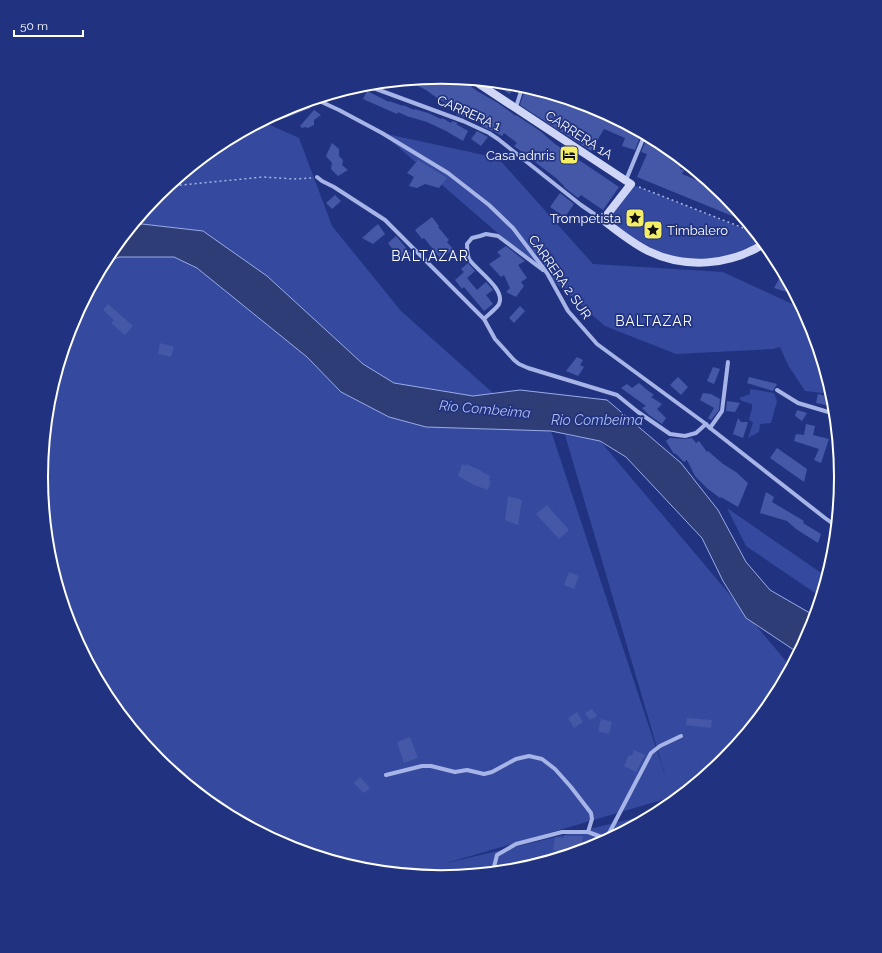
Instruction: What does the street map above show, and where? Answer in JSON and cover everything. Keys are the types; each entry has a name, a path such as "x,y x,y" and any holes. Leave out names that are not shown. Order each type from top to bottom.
{"street":[{"name":"CARRERA 1A","path":"482,86 628,182"},
{"name":"CARRERA 1","path":"376,89 463,121 489,133 581,205 646,251 666,258 686,262 707,263 736,258 759,246"},
{"path":"516,107 521,92"},
{"name":"CARRERA 2 SUR","path":"322,102 382,133 448,173 488,205 513,228 547,273 568,311 597,344 706,424 831,523"},
{"path":"603,220 628,182 643,139"},
{"path":"317,177 385,220 484,319 495,339 519,364 617,395 638,412 670,434 685,436 696,433 706,424"},
{"path":"484,319 499,304 500,297 497,288 470,260 466,252 467,244 472,238 486,234 498,236 547,273"},
{"path":"710,428 722,412 728,362"},
{"path":"777,390 798,403 828,412"},
{"path":"610,831 652,753 660,746 681,736"},
{"path":"386,775 422,766 432,766 455,772 467,770 484,774 492,772 516,759 529,756 542,759 555,769 567,782 591,813 592,819 588,832"},
{"path":"494,866 497,855 516,844 562,832 588,832 599,836"}],"path":[{"path":"177,185 263,177 294,179 317,177"},
{"path":"628,182 746,229"}],"shaded area":[{"path":"267,124 299,138 332,226 401,311 493,393 551,431 666,778 565,435 600,441 787,662 768,695 736,736 700,772 664,799 443,864 635,818 591,840 567,849 518,862 467,869 415,869 364,862 315,849 291,840 244,817 202,788 182,772 146,736 114,695 101,673 78,627 61,578 51,528 48,476 49,451 51,425 61,375 78,326 114,258 146,217 182,181 202,165 245,136"},
{"path":"382,133 498,158 593,264 723,272 794,305 813,350 821,375 825,393 805,391 788,365 780,347 773,349 676,354 605,326"},
{"path":"631,184 747,230 759,245 721,261 666,258 603,220"},
{"path":"750,389 774,393 777,401 771,423 760,424 759,432 748,438 753,423 749,419 752,404 742,401 739,398 750,394"},
{"path":"727,508 822,573 816,594 746,546"}],"water":[{"name":"Rio Combeima","path":"139,225 203,231 267,276 363,364 394,383 473,396 520,390 607,400 681,463 718,510 746,562 770,590 809,613 793,649 746,618 723,581 702,538 626,457 600,441 551,431 426,427 389,417 341,392 307,357 197,268 174,257 119,257 113,259"}],"building":[{"path":"414,84 468,84 540,131 567,152 566,153 619,187 603,210 581,195 578,198 564,187 556,178 514,146 517,143 504,133 502,136 481,126 482,124 466,114 463,117 456,115 459,110 440,100"},
{"path":"501,88 512,90 510,94"},
{"path":"367,91 389,102 428,113 451,123 452,121 458,123 456,124 468,131 463,141 427,122 398,112 397,114 363,99"},
{"path":"524,92 543,97 591,113 640,137 635,150 622,146 625,138 604,129 591,151 520,105"},
{"path":"309,106 311,108 285,118 284,116 291,113"},
{"path":"314,110 321,115 314,120 314,125 308,128 302,128 300,126"},
{"path":"477,131 488,137 481,146 471,139"},
{"path":"646,141 659,150 681,166 680,169 684,170 682,174 701,182 737,218 637,177 647,154 641,152"},
{"path":"332,143 339,149 339,156 343,160 342,165 348,170 338,176 331,169 332,163 326,156"},
{"path":"418,160 447,178 439,188 425,184 417,188 409,186 414,177 407,173"},
{"path":"560,193 574,204 565,217 550,207"},
{"path":"335,195 341,201 332,209 326,203"},
{"path":"432,217 449,240 447,242 453,249 441,259 424,238 422,239 415,230"},
{"path":"378,224 385,234 373,244 362,238"},
{"path":"396,236 412,255 403,262 388,243"},
{"path":"506,246 525,261 518,265 527,278 521,282 524,286 516,297 506,292 510,288 504,275 501,277 489,264 501,256 497,252"},
{"path":"468,263 475,271 467,278 477,290 486,282 493,290 486,295 493,304 484,311 464,287 462,289 455,280 464,272 461,269"},
{"path":"780,278 787,292 787,292 774,288"},
{"path":"108,304 133,326 125,335 111,323 114,320 103,310"},
{"path":"520,306 525,311 514,323 509,318"},
{"path":"160,343 174,347 171,357 158,354"},
{"path":"577,357 583,360 580,365 584,367 578,376 566,371"},
{"path":"713,367 720,369 714,384 707,381"},
{"path":"678,377 688,387 681,395 670,385"},
{"path":"749,377 777,384 773,391 747,383"},
{"path":"639,383 654,395 651,397 662,404 657,409 666,418 662,424 642,408 646,406 621,388 627,384 632,388"},
{"path":"703,393 711,394 720,399 719,410 711,420 708,418 714,408 700,400"},
{"path":"818,394 825,396 827,405 816,403"},
{"path":"727,401 740,403 735,412 726,411"},
{"path":"797,410 807,413 802,421 795,416"},
{"path":"738,418 741,422 748,422 743,438 733,434"},
{"path":"806,424 815,426 813,435 829,439 821,463 814,460 819,449 794,441 796,434 804,435"},
{"path":"670,438 692,438 696,443 699,441 707,452 708,451 723,464 736,472 748,483 738,507 721,497 720,498 695,476 687,460 684,462 675,453 674,454 666,441"},
{"path":"777,448 807,469 804,482 770,458"},
{"path":"462,464 465,466 466,464 490,476 489,480 491,481 488,490 474,485 458,476"},
{"path":"766,492 774,497 772,502 804,521 803,523 821,534 818,543 796,529 787,521 760,513"},
{"path":"508,496 522,500 518,525 505,520"},
{"path":"547,505 569,530 559,539 536,514"},
{"path":"569,572 579,576 574,589 564,585"},
{"path":"592,709 597,716 590,720 585,713"},
{"path":"577,712 583,722 574,728 568,718"},
{"path":"687,718 712,720 711,728 686,725"},
{"path":"601,719 612,722 609,734 598,731"},
{"path":"410,737 418,758 404,763 397,742"},
{"path":"634,750 645,755 636,772 624,766 629,755 632,756"},
{"path":"360,777 370,788 364,793 354,783"},
{"path":"564,836 583,836 582,843 559,851 553,850 555,837 564,838"}],"place":[{"name":"Casa adnris","path":"569,155"},
{"name":"Trompetista","path":"635,218"},
{"name":"Timbalero","path":"653,230"}],"district":[{"name":"BALTAZAR","path":"430,256"},
{"name":"BALTAZAR","path":"654,321"}],"water label":[{"name":"Río Combeima","path":"485,409"}]}
